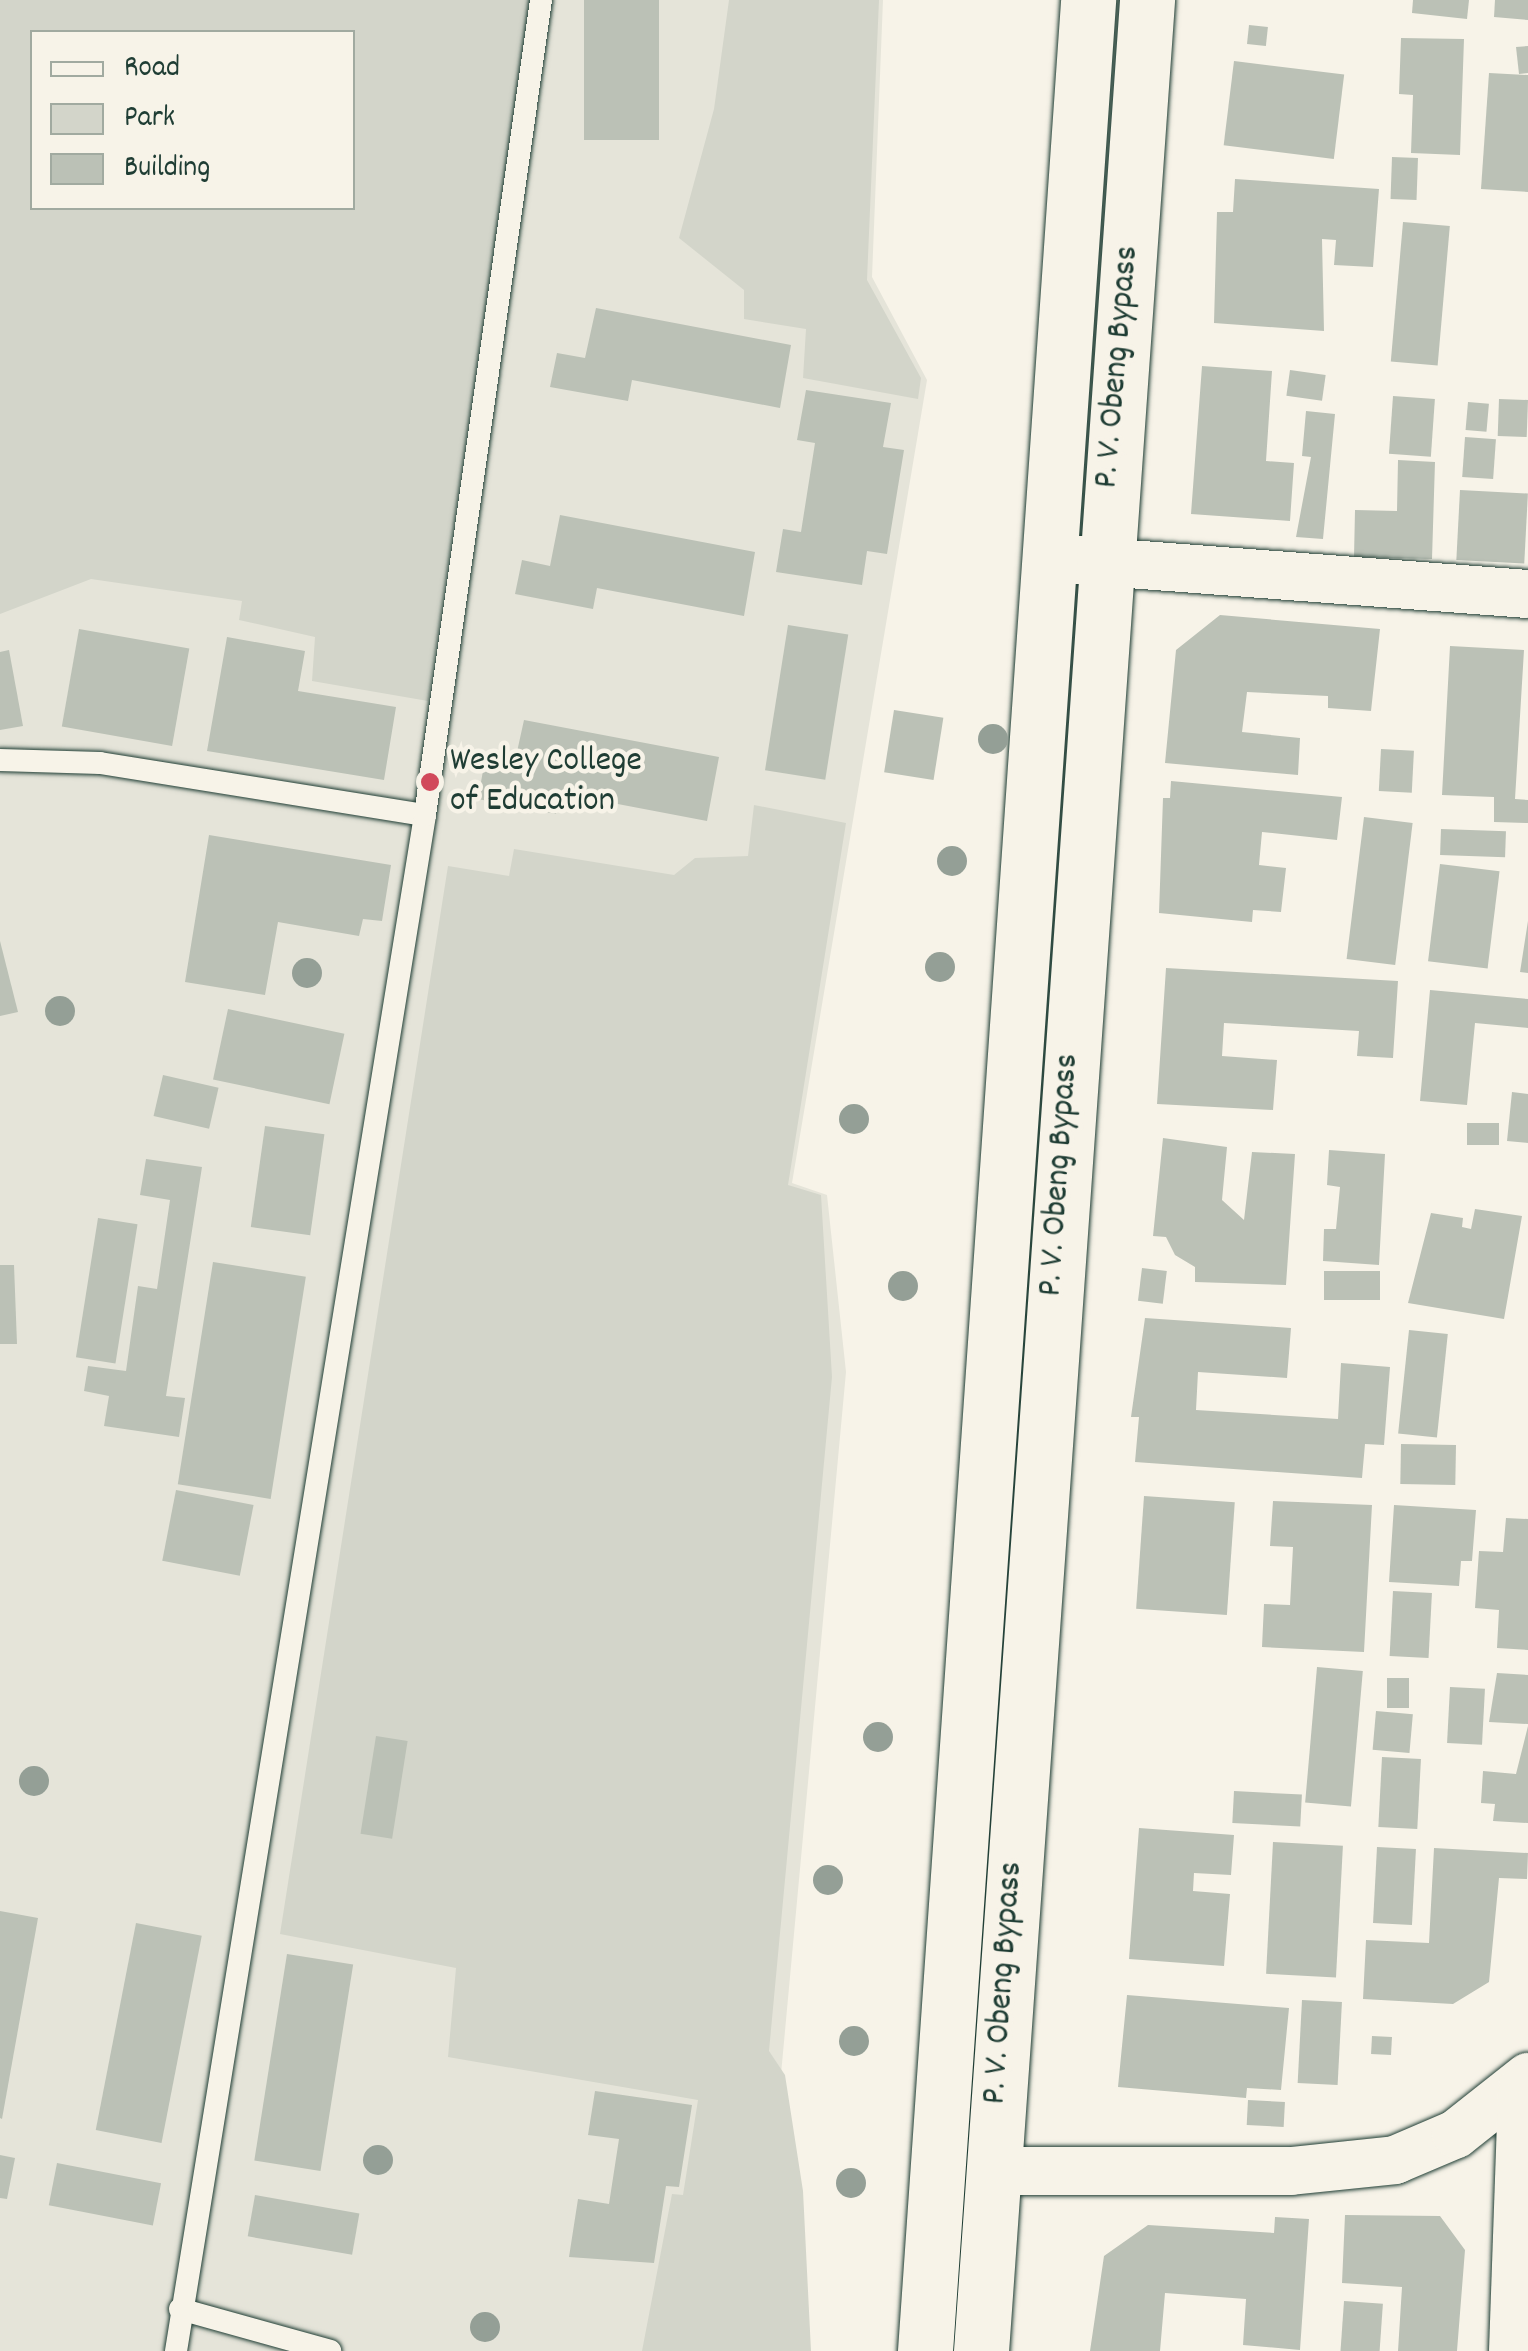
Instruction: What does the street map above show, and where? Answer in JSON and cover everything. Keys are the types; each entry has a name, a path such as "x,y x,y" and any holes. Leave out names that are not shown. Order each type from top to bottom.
{"highway":[{"name":"P. V. Obeng Bypass","path":"982,2351 1076,561 1088,0"},
{"name":"P. V. Obeng Bypass","path":"925,2351 935,2168 1076,561 1147,0"},
{"path":"935,2168 991,2172"}],"street":[{"path":"1076,561 1528,594"},
{"path":"991,2172 1291,2171 1395,2160 1456,2134 1525,2082"},
{"path":"1513,2351 1525,2082"}],"lane":[{"path":"176,2351 426,816 541,0"},
{"path":"0,760 100,763 426,816"},
{"path":"180,2310 330,2351"}],"shaded area":[{"name":"Wesley College of Education","path":"0,0 883,0 872,277 927,380 792,1183 827,1195 846,1372 780,2085 799,2351 0,2351"}],"green space":[{"path":"0,0 530,0 428,701 312,681 315,637 239,620 242,601 91,579 0,614"},
{"path":"729,0 879,0 867,280 921,378 918,399 803,378 806,329 744,319 744,290 679,238 714,109"},
{"path":"754,805 846,823 788,1185 821,1195 832,1377 769,2051 785,2075 803,2191 811,2351 642,2351 672,2194 683,2195 698,2100 448,2057 456,1968 280,1934 448,866 509,876 514,849 674,875 695,858 748,856"}],"building":[{"path":"584,0 659,0 659,140 584,140"},
{"path":"1413,0 1469,0 1467,19 1412,13"},
{"path":"1495,0 1528,0 1528,20 1494,17"},
{"path":"1249,25 1268,27 1266,46 1247,44"},
{"path":"1401,38 1464,39 1460,155 1411,153 1413,95 1399,94"},
{"path":"1528,46 1528,73 1519,74 1516,47"},
{"path":"1234,61 1344,75 1334,159 1224,145"},
{"path":"1489,73 1528,75 1528,192 1481,189"},
{"path":"1392,157 1418,158 1417,200 1391,199"},
{"path":"1235,179 1379,189 1373,267 1334,265 1336,240 1322,239 1324,331 1214,323 1217,212 1233,212"},
{"path":"1403,222 1450,226 1438,366 1391,361"},
{"path":"596,308 791,345 780,408 632,380 628,401 550,387 557,353 585,358"},
{"path":"1202,366 1272,371 1266,461 1294,463 1290,521 1191,514"},
{"path":"1290,370 1326,375 1322,401 1286,396"},
{"path":"806,390 891,403 883,447 904,450 887,554 867,551 862,585 776,572 783,529 801,532 815,443 797,440"},
{"path":"1393,396 1435,399 1431,457 1389,454"},
{"path":"1499,399 1528,400 1527,437 1498,436"},
{"path":"1468,402 1489,404 1486,432 1466,430"},
{"path":"1306,411 1335,414 1323,539 1296,537 1311,457 1302,456"},
{"path":"1465,437 1496,439 1493,479 1462,477"},
{"path":"1398,460 1435,462 1432,559 1354,557 1355,510 1397,511"},
{"path":"1460,490 1528,494 1524,563 1456,560"},
{"path":"560,515 755,552 744,616 597,588 593,609 515,594 522,560 550,566"},
{"path":"1220,615 1380,629 1371,711 1328,708 1328,696 1247,692 1242,732 1300,738 1298,775 1165,763 1176,650"},
{"path":"788,625 848,635 825,780 765,770"},
{"path":"79,629 189,648 172,746 62,726"},
{"path":"227,637 305,651 298,691 396,707 384,780 207,751"},
{"path":"1450,646 1524,650 1515,799 1528,800 1528,823 1494,822 1494,797 1442,795"},
{"path":"9,650 23,726 0,730 0,652"},
{"path":"894,710 943,718 934,780 884,772"},
{"path":"524,720 719,757 707,821 560,793 556,814 478,799 484,765 513,770"},
{"path":"1381,749 1414,751 1412,793 1379,791"},
{"path":"1171,781 1342,797 1337,840 1262,832 1259,865 1286,868 1281,912 1253,910 1252,922 1159,913 1163,798 1170,798"},
{"path":"1364,817 1413,823 1395,965 1347,959"},
{"path":"1441,829 1506,831 1505,857 1440,855"},
{"path":"209,835 391,865 382,921 363,919 359,936 278,922 265,995 185,982"},
{"path":"1440,864 1500,871 1488,969 1428,961"},
{"path":"1528,921 1528,973 1520,972"},
{"path":"0,941 18,1012 0,1016"},
{"path":"1166,968 1398,981 1393,1058 1357,1056 1359,1031 1224,1023 1222,1056 1277,1060 1273,1110 1157,1104"},
{"path":"1430,990 1528,999 1528,1028 1475,1023 1467,1105 1420,1101"},
{"path":"228,1009 344,1034 329,1104 213,1079"},
{"path":"163,1075 219,1088 209,1129 154,1116"},
{"path":"1512,1092 1528,1094 1528,1143 1507,1141"},
{"path":"1467,1123 1499,1123 1499,1145 1467,1145"},
{"path":"265,1126 324,1134 310,1235 251,1227"},
{"path":"1163,1138 1227,1147 1222,1200 1244,1220 1252,1152 1295,1154 1286,1285 1195,1282 1195,1267 1175,1255 1166,1237 1153,1236"},
{"path":"1329,1150 1385,1154 1379,1265 1323,1261 1324,1229 1336,1229 1340,1187 1327,1185"},
{"path":"146,1159 202,1167 166,1396 185,1398 179,1437 104,1426 109,1396 84,1391 88,1366 126,1371 138,1286 157,1289 170,1200 140,1195"},
{"path":"1475,1209 1522,1216 1504,1319 1408,1303 1431,1213 1463,1218 1462,1227 1471,1229"},
{"path":"98,1218 138,1224 115,1364 76,1357"},
{"path":"213,1262 306,1277 271,1499 178,1484"},
{"path":"0,1265 14,1265 17,1344 0,1344"},
{"path":"1142,1268 1167,1271 1163,1304 1138,1301"},
{"path":"1324,1271 1380,1271 1380,1300 1324,1300"},
{"path":"1145,1318 1291,1328 1287,1378 1198,1372 1196,1410 1338,1419 1341,1363 1390,1367 1384,1445 1365,1444 1362,1478 1135,1462 1139,1417 1131,1417"},
{"path":"1409,1330 1448,1334 1437,1438 1398,1433"},
{"path":"1401,1444 1456,1445 1455,1485 1400,1484"},
{"path":"176,1490 254,1505 240,1576 162,1561"},
{"path":"1144,1496 1235,1502 1227,1615 1136,1609"},
{"path":"1273,1501 1372,1505 1364,1652 1262,1647 1264,1604 1290,1605 1293,1547 1270,1546"},
{"path":"1394,1505 1476,1510 1472,1561 1461,1561 1459,1586 1389,1582"},
{"path":"1506,1518 1528,1519 1528,1650 1497,1648 1499,1610 1475,1608 1479,1551 1503,1552"},
{"path":"1393,1591 1432,1593 1429,1658 1390,1656"},
{"path":"1317,1667 1363,1671 1351,1806 1305,1802"},
{"path":"1497,1673 1528,1675 1528,1724 1489,1722"},
{"path":"1387,1678 1409,1678 1409,1708 1387,1708"},
{"path":"1450,1687 1485,1689 1482,1745 1447,1743"},
{"path":"1376,1711 1413,1714 1409,1753 1373,1750"},
{"path":"1528,1726 1528,1823 1493,1821 1495,1804 1481,1803 1483,1771 1516,1774"},
{"path":"376,1736 408,1741 392,1839 361,1834"},
{"path":"1382,1757 1421,1759 1417,1829 1378,1827"},
{"path":"1234,1791 1302,1795 1300,1827 1232,1823"},
{"path":"1139,1828 1234,1835 1231,1875 1194,1873 1193,1891 1230,1894 1224,1966 1129,1959"},
{"path":"1273,1842 1343,1846 1336,1977 1266,1974"},
{"path":"1377,1847 1416,1849 1412,1925 1373,1923"},
{"path":"1434,1848 1528,1853 1527,1879 1499,1878 1489,1982 1453,2004 1363,1999 1366,1940 1429,1943"},
{"path":"0,1911 38,1918 2,2119 0,2118"},
{"path":"136,1923 202,1936 162,2143 96,2130"},
{"path":"287,1954 353,1964 320,2171 254,2160"},
{"path":"1127,1995 1289,2008 1281,2090 1247,2088 1246,2098 1118,2087"},
{"path":"1302,2000 1342,2002 1338,2085 1298,2083"},
{"path":"1372,2036 1392,2037 1391,2055 1371,2054"},
{"path":"595,2091 692,2105 679,2187 666,2186 654,2263 569,2257 578,2199 609,2204 619,2139 588,2135"},
{"path":"1248,2100 1285,2102 1284,2127 1247,2125"},
{"path":"0,2155 15,2158 7,2199 0,2198"},
{"path":"57,2163 161,2183 153,2225 49,2205"},
{"path":"255,2195 359,2213 352,2255 248,2236"},
{"path":"1345,2215 1440,2216 1465,2250 1457,2351 1398,2351 1402,2287 1342,2283"},
{"path":"1275,2217 1309,2219 1300,2350 1243,2345 1246,2299 1165,2293 1160,2351 1090,2351 1104,2256 1148,2225 1274,2233"},
{"path":"1344,2301 1383,2304 1380,2351 1341,2351"}],"place":[{"name":"Wesley College of Education","path":"430,782"}]}
